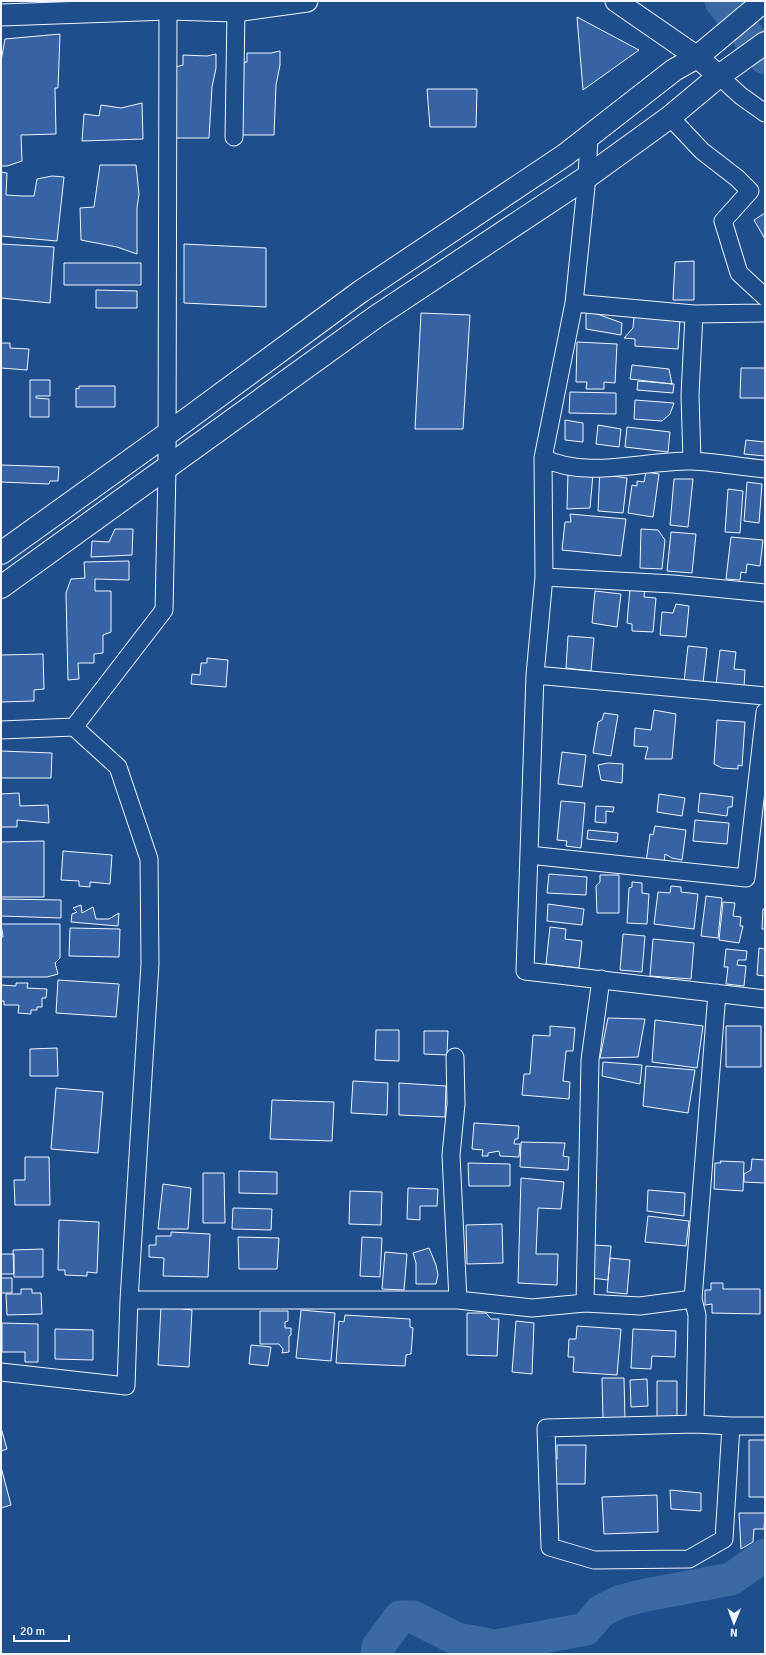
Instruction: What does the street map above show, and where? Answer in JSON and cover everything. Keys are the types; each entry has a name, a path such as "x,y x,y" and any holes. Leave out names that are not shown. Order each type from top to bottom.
{"main road":[{"path":"1,553 167,434 360,292 565,155 674,70 697,57 759,5"},
{"path":"1,588 378,316 587,178 670,117 765,43"}],"street":[{"path":"1,15 168,9 236,11 307,1"},
{"path":"616,1 697,57 728,71 742,96 765,113"},
{"path":"74,727 164,610 167,468 168,9"},
{"path":"234,137 236,11"},
{"path":"670,117 702,151 737,178 750,191 723,220 739,273 765,297"},
{"path":"589,136 587,178 574,303 543,458 544,577 535,675 525,971 765,999"},
{"path":"574,303 694,314 765,313"},
{"path":"692,461 690,395 694,314"},
{"path":"543,458 558,465 596,468 692,461 765,469"},
{"path":"544,577 673,584 765,593"},
{"path":"535,675 765,696"},
{"path":"529,855 746,878 765,712"},
{"path":"1,730 74,727 118,767 149,859 150,964 129,1300 126,1386 1,1372"},
{"path":"585,1303 590,1060 601,979"},
{"path":"695,1424 697,1315 693,1299 717,994"},
{"path":"455,1057 456,1104 451,1155 458,1300"},
{"path":"129,1300 458,1300 532,1308 585,1303 640,1306 693,1299"},
{"path":"731,1426 724,1539 689,1559 594,1560 550,1547 546,1428 695,1424 765,1426"}],"building":[{"path":"577,17 639,50 583,90"},
{"path":"60,34 58,88 55,88 56,134 21,135 22,161 7,166 1,166 1,61 5,39"},
{"path":"280,51 280,65 276,85 274,135 239,135 239,63 247,62 247,53 271,53"},
{"path":"216,54 216,68 212,87 209,138 175,138 175,67 183,65 183,55 207,56"},
{"path":"427,89 477,89 476,127 430,127"},
{"path":"142,103 143,139 82,141 84,114 99,116 101,105 121,108"},
{"path":"100,165 136,165 139,194 137,208 137,254 117,247 81,240 80,208 94,207"},
{"path":"1,172 7,173 6,195 34,196 37,179 52,176 64,177 57,241 1,236"},
{"path":"765,213 765,239 754,220"},
{"path":"1,244 54,247 50,303 1,298"},
{"path":"184,244 266,248 266,307 184,303"},
{"path":"694,261 694,300 673,300 675,262"},
{"path":"64,263 141,263 141,285 64,285"},
{"path":"96,290 137,291 137,308 96,308"},
{"path":"586,310 622,323 621,335 586,329"},
{"path":"421,313 470,315 463,429 415,429"},
{"path":"634,316 680,320 678,349 635,346 635,339 624,338 633,328"},
{"path":"577,342 617,344 615,383 604,382 604,389 586,389 587,382 576,382"},
{"path":"1,343 10,343 10,348 29,349 27,370 1,368"},
{"path":"632,365 669,369 672,384 630,379"},
{"path":"741,368 765,368 765,398 740,398"},
{"path":"30,380 50,380 50,396 36,396 36,398 49,399 49,417 30,417"},
{"path":"638,381 674,384 673,393 637,390"},
{"path":"79,386 115,386 115,407 76,407 76,388 79,389"},
{"path":"570,392 616,393 616,414 569,413"},
{"path":"635,400 674,403 670,414 662,421 634,419"},
{"path":"565,420 583,423 583,442 565,440"},
{"path":"598,425 621,429 619,447 596,444"},
{"path":"627,427 670,432 668,452 625,447"},
{"path":"746,440 765,442 765,456 744,454"},
{"path":"1,465 59,467 58,481 50,481 49,484 1,482"},
{"path":"600,468 609,470 613,476 627,478 623,513 598,511"},
{"path":"568,472 593,474 590,508 567,509"},
{"path":"646,472 659,474 653,517 628,513 632,485 637,486 637,481 644,482"},
{"path":"674,479 693,479 688,527 670,525"},
{"path":"747,482 762,484 759,523 744,521"},
{"path":"728,489 743,491 740,533 725,532"},
{"path":"570,514 626,519 621,556 562,550 565,522 571,522"},
{"path":"115,529 133,529 132,555 91,557 92,541 109,542"},
{"path":"641,529 658,530 665,540 662,569 640,568"},
{"path":"671,532 696,534 692,573 667,571"},
{"path":"731,537 763,540 760,566 747,564 746,573 741,572 740,580 726,579"},
{"path":"129,561 129,580 95,579 95,591 111,591 111,632 103,635 103,653 94,654 94,663 78,663 79,679 68,680 66,593 71,579 85,578 84,562"},
{"path":"630,588 645,589 644,597 656,598 653,632 632,631 632,624 627,623"},
{"path":"595,591 621,594 617,627 592,623"},
{"path":"676,604 689,606 686,637 660,635 662,612 673,613"},
{"path":"568,636 594,638 591,671 566,668"},
{"path":"688,646 707,648 703,683 684,682"},
{"path":"720,650 736,652 734,669 745,670 744,687 716,685"},
{"path":"43,654 44,689 34,690 34,701 1,702 1,655"},
{"path":"207,658 228,660 226,687 191,684 192,674 200,675 201,663 207,663"},
{"path":"654,710 676,714 672,759 645,759 648,747 634,746 635,728 651,730"},
{"path":"604,713 618,715 611,756 593,753 598,722 602,720"},
{"path":"717,720 745,722 742,766 738,765 738,769 722,768 714,764"},
{"path":"1,751 52,753 51,778 1,778"},
{"path":"562,752 586,755 582,787 558,784"},
{"path":"608,763 623,764 622,783 601,780 598,765"},
{"path":"19,793 20,806 48,805 49,823 17,820 17,827 1,827 1,794"},
{"path":"700,793 733,797 732,807 728,807 727,816 698,812"},
{"path":"659,794 685,798 682,816 657,812"},
{"path":"561,801 585,803 581,848 566,846 567,841 557,840"},
{"path":"596,806 614,807 613,812 606,811 606,823 595,822"},
{"path":"695,820 729,823 727,844 693,841"},
{"path":"655,826 686,830 682,860 672,858 665,854 664,864 646,862 650,834 653,835"},
{"path":"588,830 618,833 617,842 587,839"},
{"path":"44,841 44,897 1,897 1,842"},
{"path":"63,851 112,855 110,884 90,882 90,887 79,886 79,881 61,880"},
{"path":"549,874 587,877 586,895 547,893"},
{"path":"600,875 619,875 619,913 597,913 596,886 600,882"},
{"path":"632,882 642,883 642,893 649,894 647,924 627,923 629,888 632,887"},
{"path":"671,886 681,887 681,892 698,894 694,929 654,924 658,892 670,893"},
{"path":"706,896 722,898 718,938 701,936"},
{"path":"1,899 61,900 61,918 1,916"},
{"path":"723,902 735,903 733,916 741,917 740,926 743,926 739,943 719,940"},
{"path":"548,904 584,909 582,925 547,921"},
{"path":"81,905 82,913 93,907 96,919 109,919 119,913 118,926 71,922 72,914 77,912 73,908"},
{"path":"763,909 765,909 765,929 762,929"},
{"path":"1,924 60,924 60,958 55,963 58,974 47,977 1,977 1,937 3,937"},
{"path":"550,927 566,929 565,939 582,941 579,968 546,964"},
{"path":"70,928 120,929 119,957 69,956"},
{"path":"623,934 645,936 642,972 620,970"},
{"path":"653,939 694,943 691,979 650,976"},
{"path":"759,948 765,949 765,976 757,975"},
{"path":"726,949 747,951 746,960 738,960 737,965 746,966 744,986 726,984 728,967 724,967"},
{"path":"58,980 119,984 116,1017 56,1013"},
{"path":"16,983 28,983 27,988 47,989 46,998 42,998 42,1007 37,1007 37,1010 31,1010 31,1014 18,1013 19,1005 4,1005 4,1001 1,1001 1,985 16,986"},
{"path":"608,1018 645,1019 638,1057 600,1058"},
{"path":"655,1020 703,1026 697,1068 652,1062"},
{"path":"550,1026 575,1028 573,1051 566,1051 563,1081 570,1082 569,1099 522,1095 524,1074 530,1074 533,1035 550,1036"},
{"path":"726,1026 761,1026 761,1067 726,1067"},
{"path":"376,1030 399,1030 399,1061 375,1060"},
{"path":"424,1031 448,1031 447,1055 424,1054"},
{"path":"57,1048 58,1076 30,1076 30,1049"},
{"path":"603,1062 642,1065 640,1084 602,1076"},
{"path":"646,1066 695,1070 688,1113 643,1106"},
{"path":"353,1081 388,1083 387,1115 351,1113"},
{"path":"399,1083 446,1086 445,1117 399,1115"},
{"path":"56,1088 103,1092 98,1153 51,1149"},
{"path":"272,1100 334,1102 332,1141 270,1139"},
{"path":"474,1123 519,1126 518,1139 515,1139 514,1144 520,1144 519,1157 500,1156 499,1151 488,1153 488,1156 482,1156 483,1150 472,1149"},
{"path":"521,1142 565,1143 563,1156 569,1157 568,1170 520,1167"},
{"path":"25,1157 49,1157 50,1205 15,1205 14,1180 25,1180"},
{"path":"752,1159 765,1160 765,1183 744,1182 744,1174 751,1170"},
{"path":"720,1161 744,1162 743,1191 714,1189 715,1163 721,1163"},
{"path":"468,1163 510,1164 510,1186 469,1186"},
{"path":"239,1171 277,1172 277,1194 239,1193"},
{"path":"203,1173 224,1173 225,1223 203,1223"},
{"path":"521,1178 564,1182 561,1209 538,1208 536,1254 558,1254 557,1285 518,1283"},
{"path":"163,1184 191,1188 188,1229 158,1229"},
{"path":"408,1188 438,1189 437,1206 420,1206 420,1220 407,1219"},
{"path":"648,1190 685,1193 684,1216 647,1211"},
{"path":"350,1191 382,1192 381,1225 349,1224"},
{"path":"233,1208 272,1209 271,1230 232,1229"},
{"path":"648,1216 689,1221 686,1246 645,1242"},
{"path":"59,1220 99,1222 97,1273 87,1272 87,1276 65,1275 65,1270 58,1270"},
{"path":"502,1224 503,1263 467,1264 466,1225"},
{"path":"171,1232 210,1234 208,1277 163,1276 164,1258 149,1257 149,1245 156,1245 156,1236 171,1236"},
{"path":"238,1237 279,1238 277,1269 239,1269"},
{"path":"362,1237 382,1238 380,1277 360,1276"},
{"path":"593,1245 611,1246 608,1280 591,1278"},
{"path":"429,1248 436,1265 438,1275 436,1284 416,1284 416,1263 413,1253"},
{"path":"43,1249 43,1277 14,1277 13,1250"},
{"path":"385,1252 407,1254 404,1290 382,1289"},
{"path":"1,1254 14,1254 14,1274 1,1274"},
{"path":"610,1258 630,1260 627,1294 607,1292"},
{"path":"1,1278 12,1278 12,1293 1,1293"},
{"path":"711,1283 723,1283 723,1289 760,1289 760,1314 712,1313 712,1304 705,1305 705,1290 711,1290"},
{"path":"21,1289 32,1289 32,1293 41,1293 42,1314 7,1315 6,1294 21,1294"},
{"path":"161,1306 192,1310 189,1367 158,1365"},
{"path":"301,1310 335,1313 331,1361 296,1358"},
{"path":"260,1311 288,1311 288,1321 285,1322 285,1328 291,1328 291,1335 289,1336 289,1352 282,1353 283,1349 279,1344 260,1344"},
{"path":"467,1313 486,1313 491,1319 499,1319 497,1356 467,1355"},
{"path":"345,1315 410,1319 410,1327 413,1328 411,1354 406,1355 405,1366 336,1363 339,1321 344,1322"},
{"path":"516,1321 534,1323 532,1374 512,1372"},
{"path":"2,1323 38,1324 38,1362 25,1362 25,1352 2,1352"},
{"path":"577,1326 621,1329 617,1375 573,1372 574,1357 568,1357 569,1339 576,1339"},
{"path":"55,1329 93,1330 93,1360 55,1359"},
{"path":"633,1329 676,1331 675,1357 652,1356 651,1369 631,1368"},
{"path":"251,1345 271,1347 268,1366 249,1364"},
{"path":"602,1378 624,1378 625,1420 603,1420"},
{"path":"647,1379 648,1406 631,1407 630,1380"},
{"path":"657,1381 677,1381 677,1419 657,1419"},
{"path":"1,1428 7,1449 1,1451"},
{"path":"749,1440 765,1440 765,1497 749,1497"},
{"path":"557,1445 586,1445 585,1484 551,1484 550,1458 557,1459"},
{"path":"1,1467 11,1505 1,1508"},
{"path":"670,1490 701,1493 701,1511 671,1509"},
{"path":"657,1495 658,1532 604,1534 602,1497"},
{"path":"739,1513 765,1513 764,1529 754,1529 753,1542 741,1549"}],"waterway":[{"path":"721,1 765,58"},
{"path":"377,1654 378,1647 400,1617 413,1617 457,1639 495,1646 586,1629 601,1611 619,1602 641,1596 731,1579 765,1555"}]}
